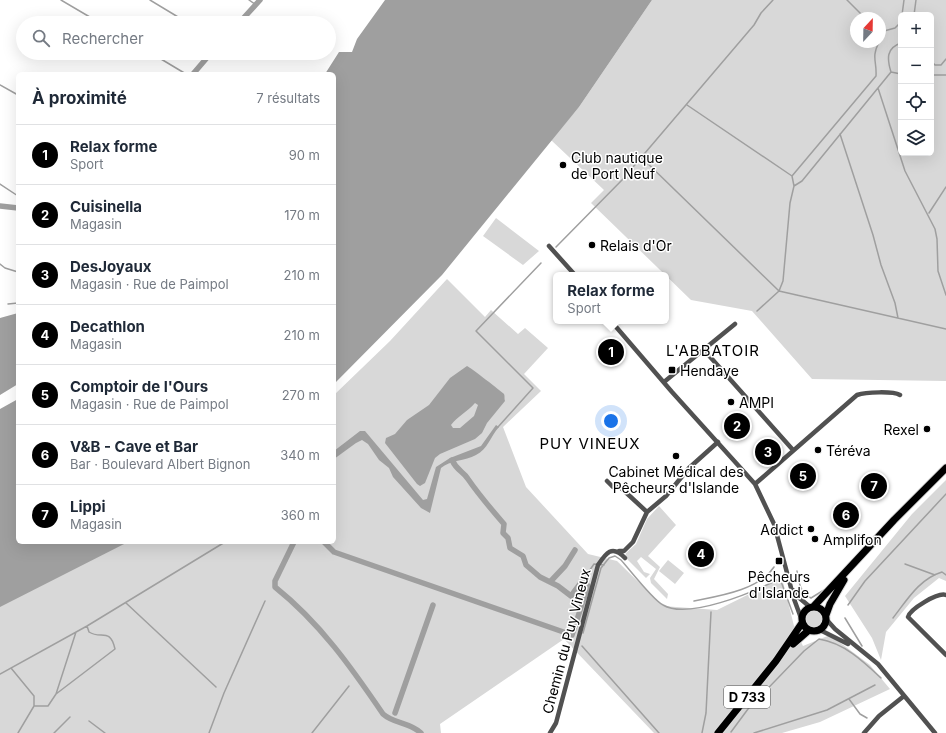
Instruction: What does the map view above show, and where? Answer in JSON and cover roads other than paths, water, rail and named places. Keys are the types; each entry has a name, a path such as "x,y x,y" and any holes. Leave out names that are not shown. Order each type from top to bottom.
{"main road":[{"path":"858,561 833,598 824,627 814,632 809,630 802,620 804,611 812,607 858,561 894,520 946,468"},
{"path":"812,607 822,609 826,617"},
{"name":"D 733","path":"776,661 802,620"},
{"name":"D 733","path":"718,733 776,661 809,630"}],"street":[{"path":"549,246 572,272"},
{"path":"614,324 755,484 774,524 789,582 802,620"},
{"path":"664,382 734,324"},
{"path":"704,350 793,450"},
{"path":"755,484 857,395 866,393 896,393 900,395"},
{"path":"607,481 613,487 620,487 647,512 666,496 689,468 718,442"},
{"name":"Chemin du Puy Vineux","path":"550,733 556,723 599,564 607,553 614,550 624,551 633,542 647,512"},
{"path":"619,551 624,558"},
{"path":"789,582 797,596 812,607"},
{"path":"946,595 943,594 937,596 913,609 908,617 946,655"},
{"path":"826,617 862,652 878,664 935,733"},
{"path":"820,630 862,652"},
{"path":"864,733 879,716 904,696"}],"waterway":[{"path":"61,0 88,16"},
{"path":"150,0 176,16"},
{"path":"249,0 256,5"},
{"path":"245,16 260,0"},
{"path":"556,247 622,180 754,25 761,13 773,0"},
{"path":"847,0 859,12"},
{"path":"902,12 904,0"},
{"path":"914,12 916,0"},
{"path":"886,30 895,28 898,25"},
{"path":"891,72 888,58 889,54 890,51 898,44"},
{"path":"792,176 876,76 875,52 877,48"},
{"path":"934,64 941,65 946,59"},
{"path":"163,60 183,72"},
{"path":"195,72 205,60"},
{"path":"891,72 898,73"},
{"path":"794,186 802,181 891,72"},
{"path":"934,75 946,75"},
{"path":"0,85 16,94"},
{"path":"878,88 905,171 935,229 937,239 938,271 946,295"},
{"path":"687,105 792,176 794,186 790,203 783,281 779,291 757,311"},
{"path":"840,134 873,235 881,265 895,303 898,318"},
{"path":"641,157 779,291 946,329"},
{"path":"0,184 16,195"},
{"path":"929,213 946,187"},
{"path":"0,206 16,208"},
{"path":"498,427 533,388 476,331 541,263"},
{"path":"0,264 5,268 16,271"},
{"path":"8,304 16,303"},
{"path":"326,544 334,552 572,635 588,586 583,580 571,596 558,586 540,577 526,565 523,556 510,548 508,538 503,533 504,524 452,460"},
{"path":"848,605 865,581 946,494"},
{"path":"0,674 87,626 222,544"},
{"path":"293,544 275,581 275,587 306,615 334,646 383,714 392,720 412,727 421,733"},
{"path":"550,582 565,566 575,550"},
{"path":"583,633 601,568 609,558 615,556 621,560 659,602 674,609 704,607 720,603 753,591 777,580 782,584 793,614"},
{"path":"583,580 594,564 604,565"},
{"path":"905,564 935,575"},
{"path":"694,601 749,587 767,575 774,567"},
{"path":"797,571 798,580 802,590 807,596 811,598 824,590"},
{"path":"893,618 920,585 934,575 942,572 946,575"},
{"path":"209,733 224,693 265,601"},
{"path":"126,603 216,687"},
{"path":"395,713 433,605"},
{"path":"702,733 706,713 711,612"},
{"path":"845,618 862,646"},
{"path":"56,694 115,649 111,638 105,635 93,634 89,632 87,626"},
{"path":"18,733 34,706 48,706 56,694 76,632"},
{"path":"731,732 748,709 804,651 819,639 837,644 853,654 881,678"},
{"path":"582,646 659,733"},
{"path":"11,668 34,696 34,706"},
{"path":"754,733 827,710 875,685"},
{"path":"312,733 349,686"},
{"path":"849,699 860,714 867,718"},
{"path":"54,733 70,717"},
{"path":"89,721 105,733"}],"place":[{"name":"Club nautique de Port Neuf","path":"563,165"},
{"name":"Relais d'Or","path":"592,245"},
{"name":"Relax forme","path":"611,352"},
{"name":"Hendaye","path":"672,370"},
{"name":"AMPI","path":"731,402"},
{"name":"Cuisinella","path":"737,426"},
{"name":"Rexel","path":"927,429"},
{"name":"Téréva","path":"818,450"},
{"name":"DesJoyaux","path":"768,452"},
{"name":"Cabinet Médical des Pêcheurs d'Islande","path":"676,456"},
{"name":"Comptoir de l'Ours","path":"803,476"},
{"name":"Lippi","path":"874,486"},
{"name":"V&B - Cave et Bar","path":"846,515"},
{"name":"Addict","path":"811,529"},
{"name":"Amplifon","path":"815,539"},
{"name":"Decathlon","path":"701,554"},
{"name":"Pêcheurs d'Islande","path":"779,561"}],"district":[{"name":"L'ABBATOIR","path":"713,350"},
{"name":"PUY VINEUX","path":"590,443"}]}
